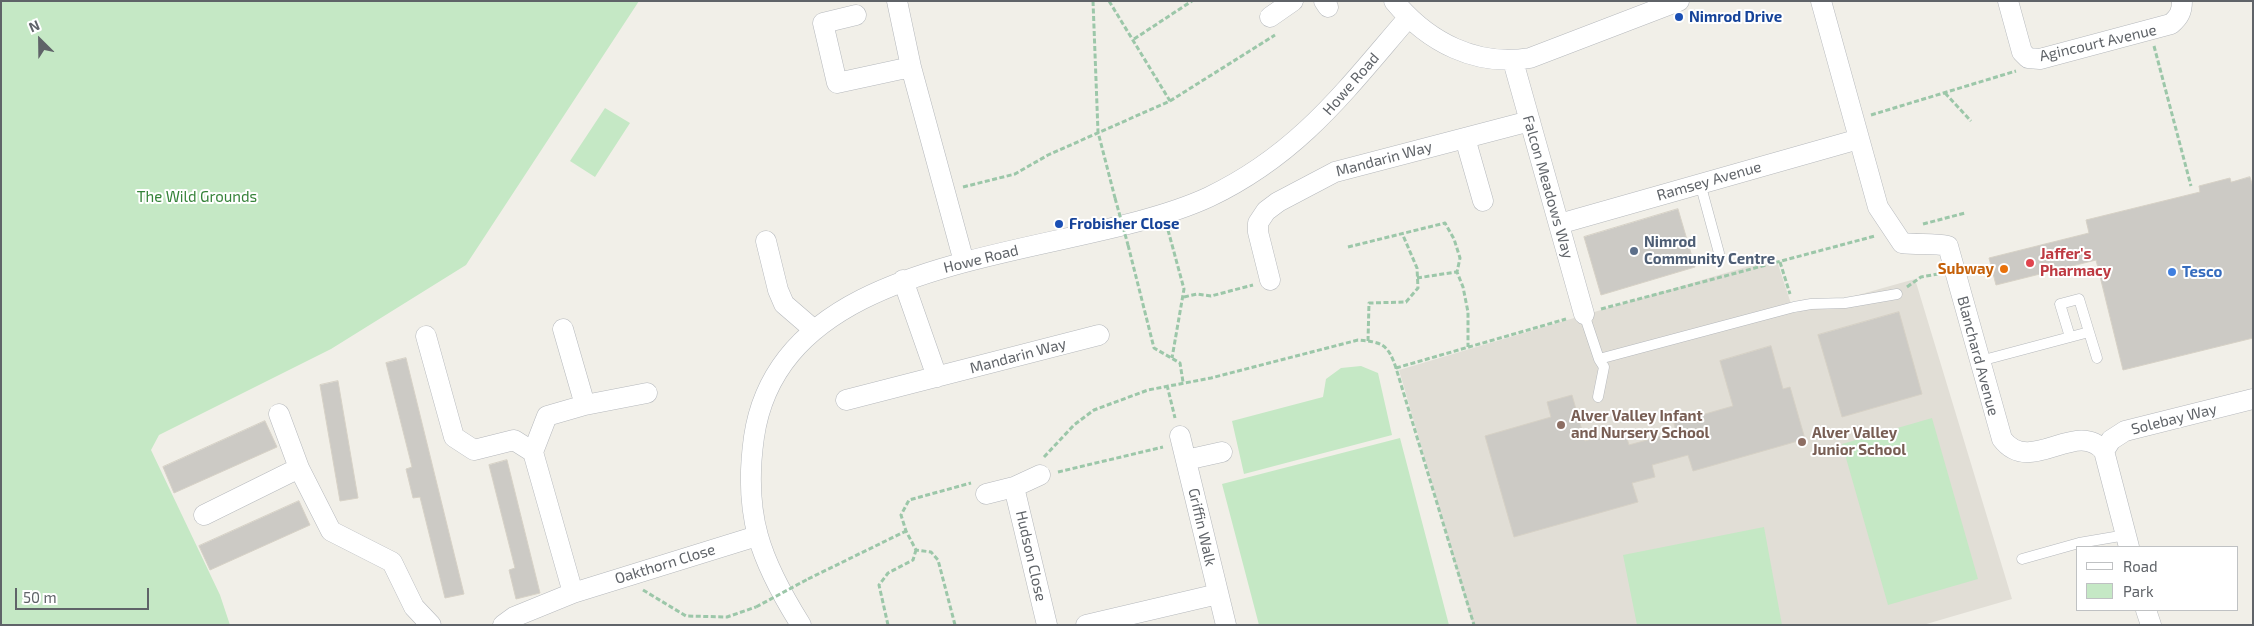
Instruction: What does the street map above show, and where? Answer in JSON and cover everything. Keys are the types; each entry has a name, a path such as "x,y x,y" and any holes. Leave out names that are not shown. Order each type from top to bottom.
{"street":[{"path":"1270,17 1293,1"},
{"path":"1394,1 1408,18 1429,36 1451,48 1476,56 1513,61 1530,58 1679,1"},
{"name":"Blanchard Avenue","path":"1821,1 1878,206 1902,243 1921,246 1935,243 1948,246 1999,430 2009,448 2017,452 2030,452 2081,441 2096,443 2104,451"},
{"name":"Agincourt Avenue","path":"2008,1 2022,52 2028,58 2040,59 2163,28 2178,18 2182,9 2182,1"},
{"path":"897,3 911,68 964,262"},
{"path":"856,15 823,23 837,83 911,68"},
{"name":"Howe Road","path":"801,625 768,566 757,536 750,494 751,458 756,426 769,388 788,357 813,329 856,301 903,280 964,262 1163,215 1240,181 1295,143 1320,119 1408,18"},
{"name":"Falcon Meadows Way","path":"1513,61 1584,314"},
{"name":"Mandarin Way","path":"1270,280 1258,232 1258,222 1266,211 1278,202 1335,172 1530,121"},
{"path":"1466,138 1483,201"},
{"name":"Ramsey Avenue","path":"1559,224 1859,139"},
{"path":"766,241 784,304 813,329"},
{"path":"903,280 937,377"},
{"path":"564,330 585,405"},
{"name":"Mandarin Way","path":"846,400 1099,335"},
{"path":"426,336 454,438 474,450 514,440 533,452"},
{"path":"573,593 533,452 547,416 585,405 647,393"},
{"name":"Solebay Way","path":"2104,451 2111,440 2125,431 2253,399"},
{"path":"279,414 299,468 331,531 392,562 414,607 431,625"},
{"name":"Griffin Walk","path":"1180,436 1226,625"},
{"path":"2104,451 2128,541"},
{"path":"1186,460 1222,452"},
{"path":"204,515 299,468"},
{"path":"986,494 1014,487 1048,474"},
{"name":"Hudson Close","path":"1014,487 1047,625"},
{"name":"Oakthorn Close","path":"503,625 514,617 573,593 757,536"},
{"path":"1086,625 1218,594"},
{"path":"2146,611 2151,625"}],"lane":[{"path":"1700,183 1719,252"},
{"path":"1598,359 1794,307 1811,304 1845,303 1897,294"},
{"path":"2070,337 2060,304 2079,299 2096,358"},
{"path":"1584,314 1598,359 1604,367 1598,397"},
{"path":"1980,361 2089,332"},
{"path":"2022,559 2079,543 2128,541"}],"path":[{"path":"1093,1 1098,132 1154,348 1180,363 1184,382"},
{"path":"1109,1 1134,39 1170,101"},
{"path":"1134,39 1192,1"},
{"path":"946,192 1015,174 1048,154 1170,101 1280,32 1270,17"},
{"path":"1854,120 2016,72 2028,58"},
{"path":"2159,67 2191,186"},
{"path":"1945,93 1971,121"},
{"path":"1396,368 1584,314 1966,213"},
{"path":"1163,215 1184,289 1172,358"},
{"path":"1348,247 1445,223 1460,258 1456,272 1463,286 1468,312 1468,347"},
{"path":"1368,341 1369,303 1406,302 1418,288 1417,268 1402,233"},
{"path":"1780,262 1794,307"},
{"path":"1417,278 1456,272"},
{"path":"1184,297 1198,294 1211,296 1270,280"},
{"path":"1048,474 1170,445 1180,436 1166,385 1211,378 1358,340 1378,342 1391,352 1474,625"},
{"path":"631,575 635,586 686,616 727,617 756,607 906,531"},
{"path":"888,625 879,584 888,573 912,560 916,550"}],"shaded area":[{"name":"Alver Valley Junior School","path":"1776,258 1794,313 1915,279 2012,599 1923,625 1473,625 1399,370"}],"green space":[{"name":"The Wild Grounds","path":"1,1 639,1 466,265 331,349 159,435 151,450 220,595 230,625 1,625"},
{"path":"605,108 630,123 595,177 570,161"},
{"path":"1361,366 1378,373 1392,435 1244,474 1232,421 1323,397 1326,379 1341,368"},
{"path":"1932,418 1978,579 1888,605 1842,444"},
{"path":"1400,438 1449,625 1259,625 1222,484"},
{"path":"1764,527 1782,625 1637,625 1623,555"}],"building":[{"path":"2250,177 2253,187 2253,338 2123,370 2096,260 1996,285 1989,258 2089,233 2086,220 2200,192 2199,186 2230,178 2231,182"},
{"path":"1678,209 1695,267 1601,295 1584,237"},
{"path":"1899,312 1922,394 1842,417 1818,335"},
{"path":"1771,346 1783,389 1790,387 1805,439 1693,471 1688,455 1652,465 1655,477 1632,483 1638,502 1514,537 1485,436 1551,417 1547,402 1572,395 1585,441 1624,429 1629,445 1676,432 1674,423 1733,406 1720,361"},
{"path":"406,358 464,594 445,598 420,497 413,498 406,469 412,467 386,363"},
{"path":"338,381 358,498 340,501 320,385"},
{"path":"265,421 277,447 174,493 163,467"},
{"path":"507,460 540,593 516,599 509,570 515,568 489,465"},
{"path":"299,501 310,525 210,570 199,546"}],"place":[{"name":"Nimrod Drive","path":"1679,17"},
{"name":"Frobisher Close","path":"1059,224"},
{"name":"Nimrod Community Centre","path":"1634,251"},
{"name":"Jaffer's Pharmacy","path":"2030,263"},
{"name":"Subway","path":"2004,269"},
{"name":"Tesco","path":"2172,272"},
{"name":"Alver Valley Infant and Nursery School","path":"1561,425"},
{"name":"Alver Valley Junior School","path":"1802,442"}]}
